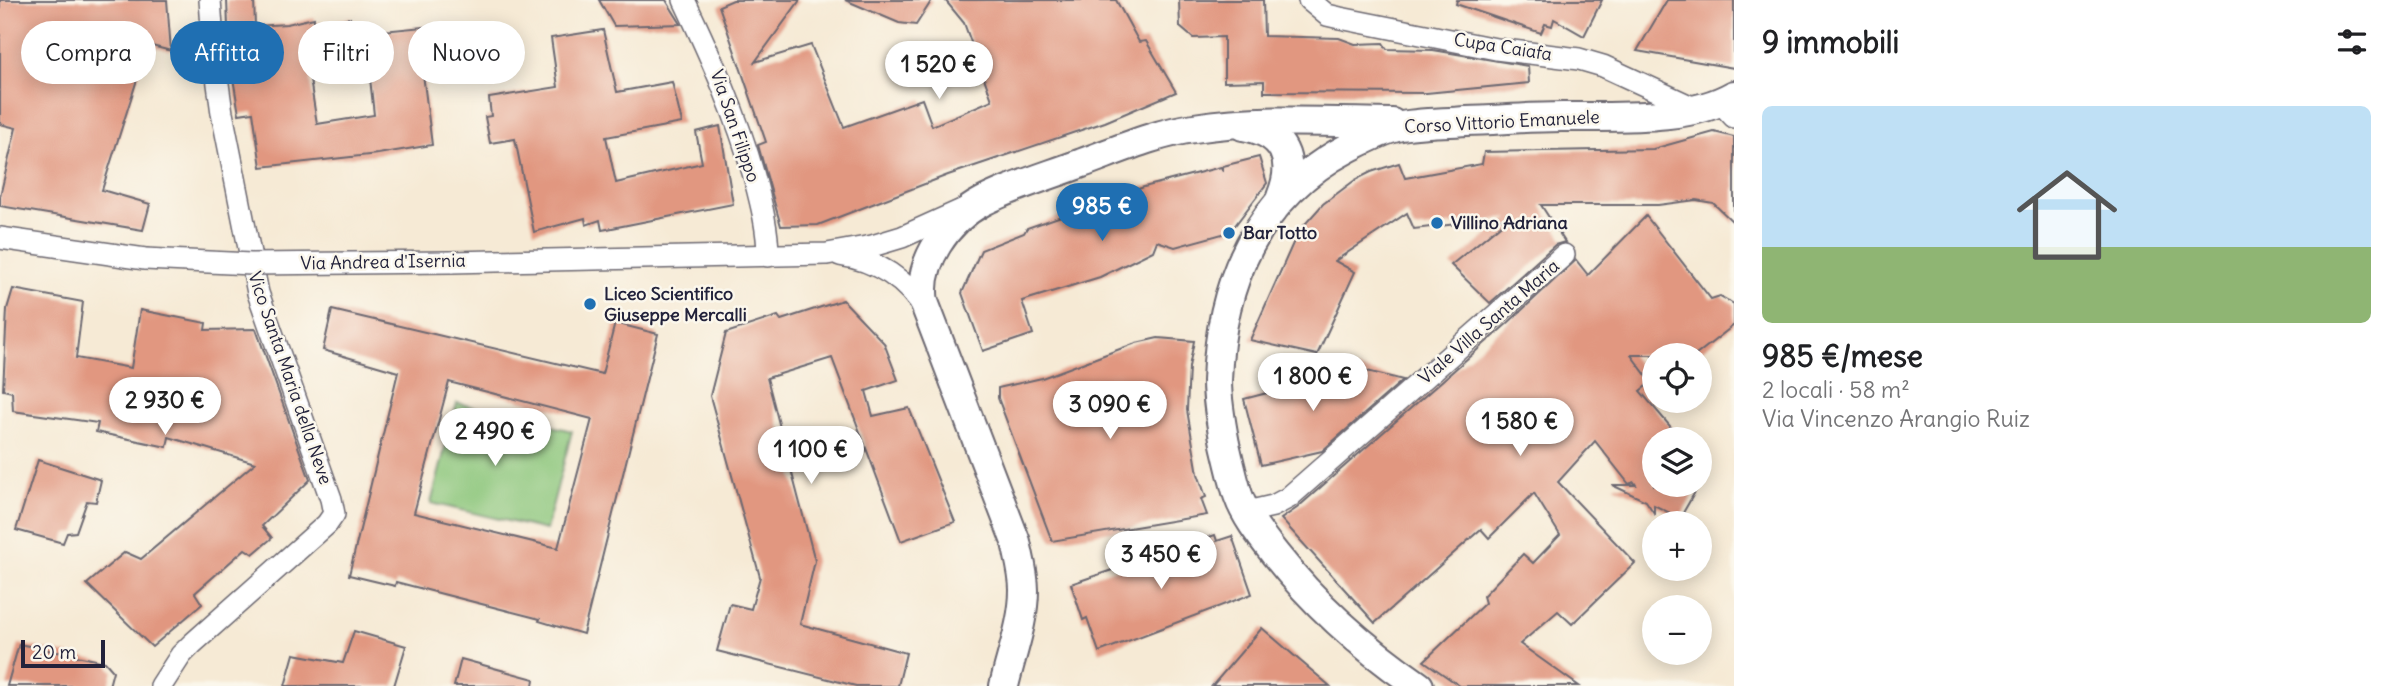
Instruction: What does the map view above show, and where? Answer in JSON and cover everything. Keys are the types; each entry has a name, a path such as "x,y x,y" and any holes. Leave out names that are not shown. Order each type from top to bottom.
{"street":[{"name":"Vico Santa Maria della Neve","path":"161,686 186,649 327,524 333,518 334,510 258,293 222,113 210,0"},
{"name":"Via San Filippo","path":"684,0 723,86 746,148 767,230 768,256"},
{"name":"Cupa Caiafa","path":"1310,0 1327,15 1496,49 1579,59 1721,106"},
{"name":"Corso Vittorio Emanuele","path":"1419,686 1374,654 1314,601 1267,544 1238,496 1219,416 1217,387 1220,332 1236,274 1262,225 1281,198 1315,168 1351,146 1396,127 1548,117 1665,114 1721,106"},
{"path":"827,254 872,246 902,237 982,202 1173,132 1236,124 1305,121 1423,124"},
{"path":"1236,124 1262,130 1272,135 1279,143 1289,171 1281,198"},
{"path":"982,202 951,228 930,258 922,287 927,314 1018,551 1024,590 1022,610 1004,686"},
{"name":"Via Andrea d'Isernia","path":"0,237 145,260 251,264 827,254"},
{"path":"827,254 864,260 887,272 914,294 927,314"},
{"name":"Viale Villa Santa Maria","path":"1247,512 1273,506 1288,498 1564,255"}],"green space":[{"path":"457,403 572,431 546,530 431,503"}],"building":[{"path":"0,0 167,0 170,51 156,47 156,21 21,21 21,84 136,84 102,190 150,204 143,230 0,206 16,128 0,124"},
{"path":"227,0 254,0 255,21 228,21"},
{"path":"599,0 666,0 681,24 614,26"},
{"path":"733,0 800,0 755,62 811,45 844,127 922,99 932,126 992,100 964,23 945,0 1116,0 1139,42 1146,41 1176,92 1105,122 948,175 818,225 781,226 758,145 766,142 719,6"},
{"path":"845,0 932,0 916,25 899,23"},
{"path":"1179,0 1263,0 1264,36 1339,38 1355,44 1383,43 1387,49 1433,50 1528,66 1529,83 1426,93 1264,92 1264,81 1224,82 1224,37 1193,38 1180,27"},
{"path":"1457,0 1602,0 1584,36 1554,19 1552,26 1545,24 1541,33 1456,4"},
{"path":"1667,0 1734,0 1734,68 1637,51"},
{"path":"298,22 298,84 311,84 317,124 374,115 371,84 394,84 394,30 408,28 408,84 424,84 432,145 261,167 253,112 239,114 234,84 284,84 284,24"},
{"path":"603,30 617,92 672,82 682,123 606,137 616,183 702,163 696,132 720,126 733,204 602,230 600,220 586,225 585,218 534,232 515,139 490,143 485,117 491,116 489,98 558,87 551,38"},
{"path":"1714,132 1734,137 1734,223 1713,203 1696,200 1658,205 1541,205 1565,242 1555,245 1490,303 1451,265 1509,218 1414,229 1407,213 1335,261 1355,272 1317,355 1250,340 1298,232 1323,204 1355,180 1371,172 1399,163 1405,178 1482,164 1484,152 1653,149"},
{"path":"1259,157 1267,183 1230,232 1175,247 1157,241 1153,251 1100,277 1022,301 1033,334 983,351 962,293 981,250 1024,233 1027,228 1144,187 1221,167 1223,172 1223,166"},
{"path":"1646,216 1711,299 1720,296 1734,304 1734,325 1711,343 1642,343 1642,355 1631,355 1642,370 1642,413 1659,413 1671,427 1642,427 1642,497 1692,497 1684,511 1666,511 1654,505 1653,511 1646,501 1612,485 1636,485 1634,482 1629,484 1595,441 1558,482 1635,563 1572,624 1558,611 1520,644 1579,686 1460,686 1424,661 1485,603 1483,596 1523,554 1533,563 1560,535 1534,493 1489,538 1481,529 1375,623 1281,519 1297,508 1509,322 1576,260 1588,275"},
{"path":"13,289 83,302 76,358 131,368 140,310 206,323 205,330 256,329 310,480 262,526 272,538 253,554 245,549 195,593 202,604 152,647 87,584 125,552 141,559 255,463 169,437 167,447 96,432 98,423 13,411 12,392 3,390 7,309"},
{"path":"843,300 884,343 898,380 866,391 873,416 909,408 955,522 901,541 832,358 767,378 815,561 800,624 906,653 898,686 856,686 717,651 730,604 751,609 760,577 710,396 726,333 778,316 781,320"},
{"path":"332,310 602,374 615,323 658,334 583,634 539,621 540,619 396,582 395,586 349,575 398,372 323,350","holes":["449,382 592,419 558,548 414,513"]},
{"path":"1158,338 1194,341 1189,367 1187,410 1198,474 1206,497 1201,499 1207,515 1052,541 998,398 998,388 1042,378 1136,343"},
{"path":"1359,369 1403,380 1322,451 1261,465 1244,399"},
{"path":"38,460 101,480 96,502 87,501 76,532 67,533 63,543 16,530"},
{"path":"1215,535 1217,541 1232,536 1252,594 1099,652 1087,618 1083,620 1071,584"},
{"path":"1262,628 1298,659 1330,686 1212,686"},
{"path":"354,631 406,646 394,686 285,686 294,654 343,663"},
{"path":"19,644 105,662 113,671 109,686 7,686"},
{"path":"461,659 534,679 533,686 454,686"}],"place":[{"name":"Villino Adriana","path":"1437,223"},
{"name":"Bar Totto","path":"1229,233"},
{"name":"Liceo Scientifico Giuseppe Mercalli","path":"590,304"}]}
